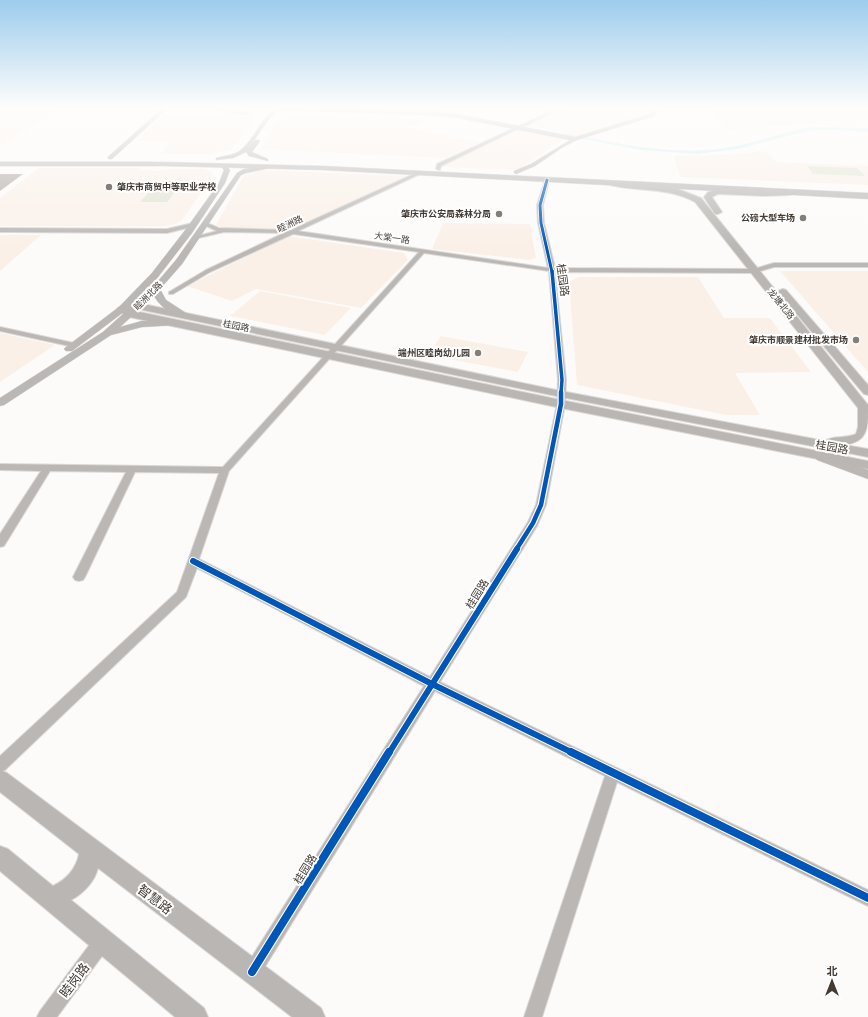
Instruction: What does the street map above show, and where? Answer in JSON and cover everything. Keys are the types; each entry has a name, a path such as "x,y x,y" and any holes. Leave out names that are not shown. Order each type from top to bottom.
{"highway":[{"path":"0,158 110,158 161,161"},
{"path":"0,164 161,161 438,168 868,190"},
{"path":"267,163 612,184 868,196"},
{"path":"569,181 585,180 631,182 637,181 637,178"},
{"path":"734,190 729,187 732,185 772,187 789,186"}],"main road":[{"name":"龙塘北路","path":"612,184 623,187 678,190 698,200 758,270 868,392"},
{"name":"龙塘北路","path":"796,193 765,194 717,192 708,197 758,270 866,411"},
{"name":"桂园路","path":"126,311 138,306 183,315 336,347 561,399"},
{"path":"126,311 174,324 328,356 561,399 811,448 868,465"},
{"path":"811,448 855,439 862,436 865,431 866,411"},
{"name":"桂园路","path":"811,448 868,453"},
{"name":"智慧路","path":"0,780 312,1017"},
{"path":"50,899 70,889 86,870 91,850"},
{"path":"0,857 194,1017"}],"street":[{"path":"110,158 114,154"},
{"path":"222,182 227,170 220,162 239,154"},
{"path":"250,154 267,163"},
{"path":"438,168 439,166 463,154"},
{"path":"516,172 533,165 549,154"},
{"name":"睦洲北路","path":"138,306 156,289 179,262 239,174 267,163"},
{"name":"睦洲路","path":"171,293 208,271 418,173"},
{"path":"222,182 228,177 232,177 233,178 230,182 232,183"},
{"name":"桂园路","path":"252,972 533,523 541,505 561,399 562,380 552,270 540,223 540,206 547,180"},
{"name":"睦洲北路","path":"0,403 106,334 185,237 222,182"},
{"path":"204,224 212,228 229,231"},
{"path":"0,230 167,231 193,225"},
{"path":"167,231 185,237"},
{"path":"196,238 209,234 229,231"},
{"name":"大棠一路","path":"229,231 293,232 552,270 758,270 774,265 868,265"},
{"path":"0,765 182,594 225,470 422,251"},
{"path":"156,289 160,300 183,315"},
{"name":"睦洲北路","path":"0,393 126,311"},
{"path":"106,334 142,324 174,324"},
{"path":"0,329 74,345"},
{"path":"811,448 868,475"},
{"path":"0,468 225,470"},
{"path":"0,543 47,468"},
{"path":"79,577 132,469"},
{"path":"193,561 432,684 868,898"},
{"path":"533,1017 613,773"},
{"name":"睦岗路","path":"46,1017 102,942"}],"shaded area":[{"path":"373,154 453,154 445,158"},
{"path":"465,154 541,154 518,170 445,167 443,165"},
{"path":"769,154 777,162 868,166 868,185 680,177 674,156"},
{"name":"肇庆市商贸中等职业学校","path":"39,168 139,168 141,170 159,171 170,169 204,169 212,172 212,177 182,220 175,224 163,226 0,226 0,198"},
{"path":"263,170 407,176 293,228 223,228 216,225 244,175"},
{"path":"443,223 530,224 536,258 529,260 432,249"},
{"path":"0,235 41,235 0,271"},
{"path":"288,236 404,253 408,260 361,308 256,289 232,301 187,286"},
{"path":"780,271 868,271 868,372"},
{"path":"578,277 698,277 724,318 770,318 811,372 735,373 760,415 726,415 577,385 569,282"},
{"path":"260,291 351,308 325,335 230,316"},
{"path":"0,333 55,345 0,382"},
{"name":"端州区睦岗幼儿园","path":"441,336 528,352 518,372 428,355"}],"green space":[{"path":"0,161 154,161 152,163 0,163"},
{"path":"807,166 857,168 865,176 813,174"},
{"path":"159,181 184,181 167,202 140,202"}],"building":[{"path":"0,174 23,174 0,191"}],"cycle path":[{"path":"252,972 533,523 541,505 561,404 562,380 552,270 541,223 540,205 547,180"},
{"path":"193,561 432,684 868,898"}],"place":[{"name":"肇庆市商贸中等职业学校","path":"109,187"},
{"name":"肇庆市公安局森林分局","path":"499,214"},
{"name":"公磅大型车场","path":"803,218"},
{"name":"肇庆市顺景建材批发市场","path":"856,340"},
{"name":"端州区睦岗幼儿园","path":"478,353"}]}
